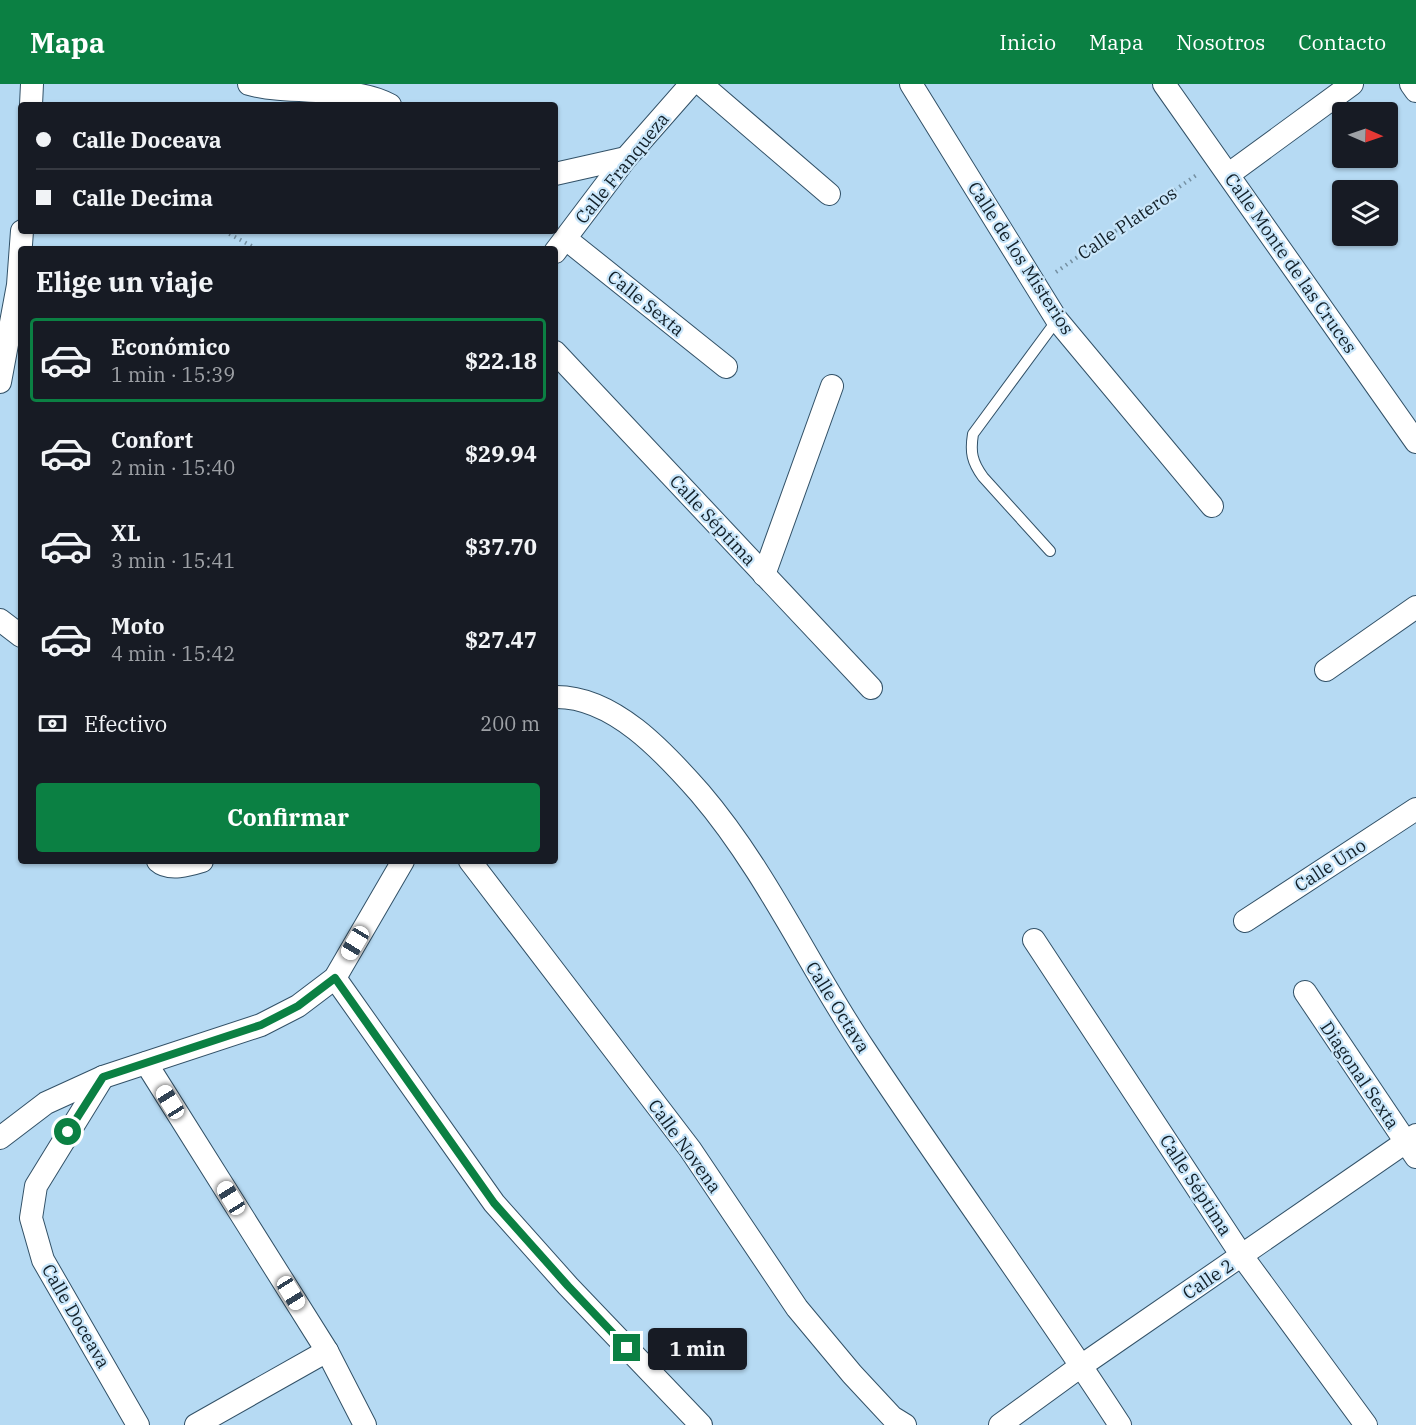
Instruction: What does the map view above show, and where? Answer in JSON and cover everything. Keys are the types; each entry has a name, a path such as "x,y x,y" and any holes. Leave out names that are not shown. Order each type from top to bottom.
{"street":[{"path":"252,84 293,91 351,94 384,102"},
{"name":"Calle Franqueza","path":"560,246 626,158 691,84"},
{"path":"701,84 829,194"},
{"name":"Calle de los Misterios","path":"911,84 1057,320 1212,506"},
{"name":"Calle Monte de las Cruces","path":"1164,84 1416,442"},
{"path":"1224,167 1352,84"},
{"path":"1411,84 1416,91"},
{"path":"558,173 626,158"},
{"name":"Calle Sexta","path":"560,246 726,367"},
{"path":"0,382 18,285"},
{"name":"Calle Séptima","path":"558,355 871,688"},
{"path":"764,574 832,386"},
{"path":"1326,670 1416,607"},
{"path":"0,620 18,634"},
{"name":"Calle Octava","path":"558,697 584,701 611,712 651,743 700,794 748,860 862,1046 1120,1425"},
{"name":"Calle Uno","path":"1245,921 1416,809"},
{"path":"169,864 176,866 186,864"},
{"path":"0,1138 46,1103 103,1077 261,1025 298,1006 335,978 401,864"},
{"name":"Calle Novena","path":"472,864 690,1149 797,1308 852,1374 892,1417 905,1425"},
{"name":"Calle Séptima","path":"1034,940 1242,1256 1365,1425"},
{"path":"335,978 494,1203 568,1286 701,1425"},
{"name":"Diagonal Sexta","path":"1305,992 1412,1145"},
{"path":"146,1063 327,1351 365,1425"},
{"name":"Calle Doceava","path":"103,1077 36,1186 31,1218 44,1260 138,1425"},
{"name":"Calle 2","path":"1000,1425 1081,1366 1242,1256 1412,1145"},
{"path":"196,1425 327,1351"}],"lane":[{"path":"1050,551 983,477 974,465 970,450 973,434 1057,320"}],"path":[{"name":"Calle Plateros","path":"1036,286 1224,167"},
{"path":"230,234 252,246"}],"route":[{"path":"68,1132 103,1077 261,1025 298,1006 335,978 494,1203 627,1348"}]}
